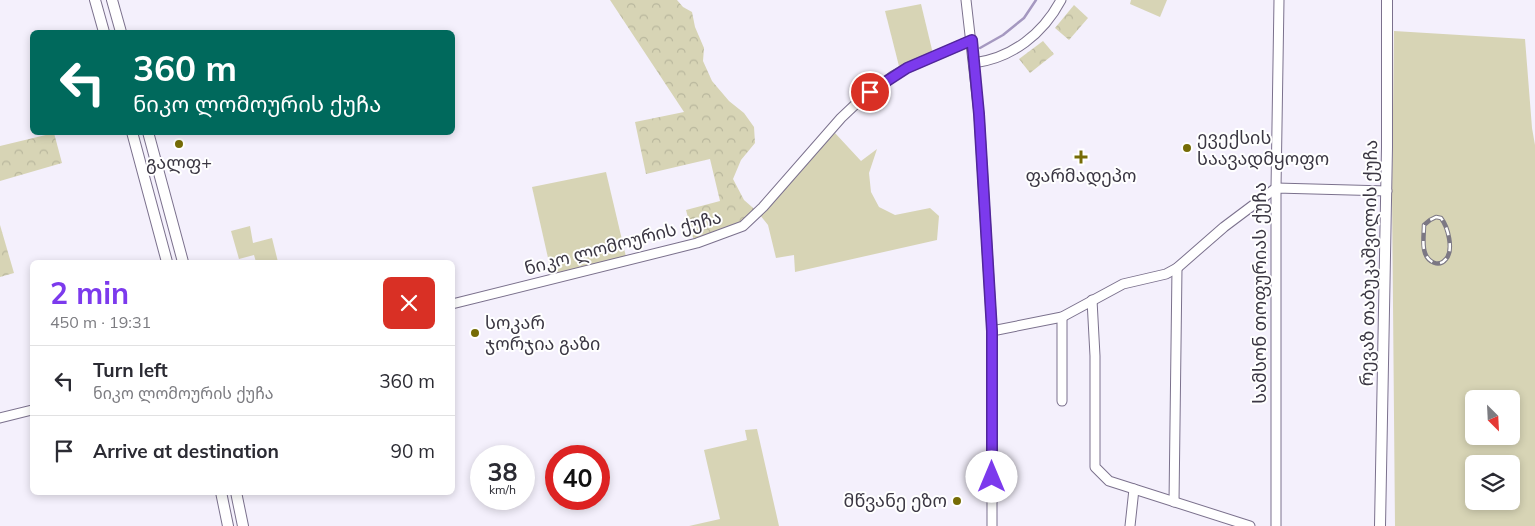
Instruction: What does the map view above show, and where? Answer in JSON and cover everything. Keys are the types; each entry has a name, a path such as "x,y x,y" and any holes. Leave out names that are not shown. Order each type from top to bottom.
{"main road":[{"path":"96,0 104,30"},
{"path":"112,0 120,30"},
{"name":"რევაზ თაბუკაშვილის ქუჩა","path":"1380,526 1387,191 1388,0"},
{"path":"133,135 166,260"},
{"path":"149,135 182,260"},
{"path":"222,495 228,526"},
{"path":"237,495 243,526"}],"street":[{"path":"966,0 974,62 992,331 992,526"},
{"path":"974,62 991,61 1008,54 1026,43 1057,8 1061,0"},
{"name":"სამსონ თოფურიას ქუჩა","path":"1276,526 1276,188 1279,0"},
{"name":"ნიკო ლომოურის ქუჩა","path":"455,303 697,243 742,226 764,207 841,118 860,100 907,68 972,40"},
{"path":"992,331 1062,317 1123,284 1166,274 1177,268 1224,227 1276,188 1387,191"},
{"path":"1174,502 1177,268"},
{"path":"1092,300 1095,356 1095,467 1109,481 1250,526"},
{"path":"1062,317 1062,401"},
{"path":"0,418 30,410"},
{"path":"1130,526 1134,489"}],"green space":[{"path":"610,0 677,0 683,7 692,12 695,27 704,48 703,61 712,81 729,101 744,113 754,127 755,143 741,160 733,179 744,200 760,214 695,245 686,210 720,201 710,159 646,174 635,122 684,112"},
{"path":"1131,0 1167,0 1160,17 1130,4"},
{"path":"921,4 934,58 901,74 885,11"},
{"path":"1074,5 1088,18 1069,40 1055,28"},
{"path":"1394,31 1525,39 1535,145 1535,526 1395,526 1392,193"},
{"path":"1043,41 1054,54 1030,73 1019,59"},
{"path":"835,133 861,161 877,149 869,173 871,192 879,207 895,215 930,208 939,216 937,240 795,272 794,255 776,258 768,225 760,215"},
{"path":"46,135 55,135 62,163 0,181 0,146"},
{"path":"606,172 627,261 553,280 532,187"},
{"path":"0,225 14,273 0,277"},
{"path":"250,226 253,243 272,238 278,260 255,260 254,255 239,259 231,231"},
{"path":"757,429 779,526 689,526 720,519 704,450 747,440 745,430"}],"waterway":[{"path":"980,48 1003,35 1024,18 1036,0"}],"railway":[{"path":"1436,217 1441,218 1444,222 1450,244 1450,250 1446,259 1440,263 1434,263 1426,256 1423,243 1424,225 1436,217"}],"place":[{"name":"გალფ+","path":"179,144"},
{"name":"ევექსის საავადმყოფო","path":"1187,148"},
{"name":"ფარმადეპო","path":"1081,157"},
{"name":"სოკარ ჯორჯია გაზი","path":"475,333"},
{"name":"მწვანე ეზო","path":"957,501"}],"route":[{"path":"870,92 907,68 972,40 979,114 992,331 992,477"}]}
